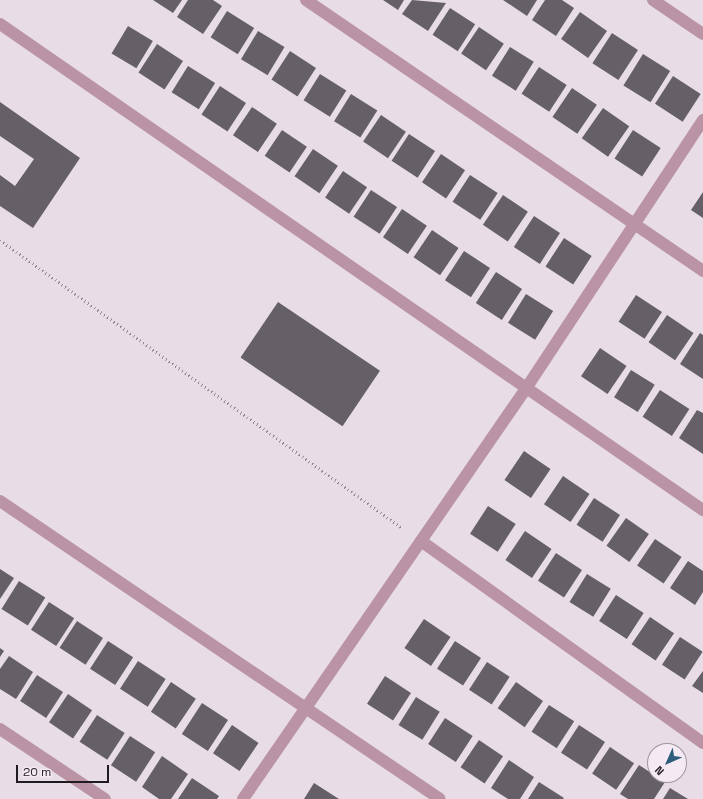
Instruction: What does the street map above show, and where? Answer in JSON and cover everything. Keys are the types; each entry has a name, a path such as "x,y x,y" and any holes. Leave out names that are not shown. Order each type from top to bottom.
{"street":[{"path":"306,0 634,222 703,271"},
{"path":"653,0 703,34"},
{"path":"0,24 703,510"},
{"path":"243,799 527,387 634,222 703,120"},
{"path":"0,501 440,799"},
{"path":"421,541 703,743"},
{"path":"0,729 105,799"}],"path":[{"path":"0,240 421,541"}],"building":[{"path":"153,0 182,0 173,13"},
{"path":"188,0 213,0 222,6 203,34 177,17"},
{"path":"383,0 404,0 398,10"},
{"path":"412,0 446,3 428,31 402,14"},
{"path":"503,0 537,0 527,16"},
{"path":"545,0 562,0 574,8 556,36 532,20"},
{"path":"450,8 475,24 458,51 433,35"},
{"path":"227,11 254,28 238,54 211,37"},
{"path":"580,12 607,31 588,58 561,39"},
{"path":"128,26 153,41 136,68 112,53"},
{"path":"479,27 504,44 486,70 461,54"},
{"path":"258,31 285,47 268,75 241,59"},
{"path":"612,33 638,50 618,80 592,63"},
{"path":"157,44 183,61 164,89 138,73"},
{"path":"510,47 534,62 516,91 492,76"},
{"path":"290,51 316,68 297,96 271,80"},
{"path":"643,54 670,71 651,102 623,85"},
{"path":"188,66 215,83 199,109 172,92"},
{"path":"539,67 567,85 549,112 522,94"},
{"path":"320,74 346,90 330,117 304,100"},
{"path":"673,76 701,94 683,122 655,104"},
{"path":"220,86 246,103 227,131 201,115"},
{"path":"572,88 597,105 577,134 552,117"},
{"path":"351,94 377,110 360,138 334,121"},
{"path":"0,102 80,158 33,228 0,206 0,175 15,186 34,159 0,136"},
{"path":"252,107 277,124 258,152 233,135"},
{"path":"603,108 629,126 608,157 582,138"},
{"path":"381,115 406,132 388,158 363,142"},
{"path":"282,130 307,147 290,172 265,156"},
{"path":"633,130 661,148 642,176 614,159"},
{"path":"409,134 435,151 418,178 392,161"},
{"path":"313,149 338,166 319,193 295,176"},
{"path":"441,154 465,170 446,198 422,182"},
{"path":"343,171 367,187 349,214 325,198"},
{"path":"470,175 498,193 480,220 453,202"},
{"path":"371,190 397,207 380,234 354,217"},
{"path":"703,192 703,218 691,210"},
{"path":"503,195 528,212 508,242 483,225"},
{"path":"402,209 427,226 408,254 383,237"},
{"path":"534,216 560,233 540,264 514,247"},
{"path":"432,230 459,248 440,275 414,257"},
{"path":"564,238 592,256 573,284 545,267"},
{"path":"464,251 490,268 471,297 445,280"},
{"path":"496,272 522,289 502,320 476,303"},
{"path":"526,294 553,311 535,340 508,323"},
{"path":"636,295 662,312 645,339 619,322"},
{"path":"278,302 380,371 343,426 241,358"},
{"path":"667,315 694,333 675,360 649,342"},
{"path":"700,333 703,335 703,379 680,364"},
{"path":"600,348 627,366 608,394 581,376"},
{"path":"631,370 655,385 638,412 614,397"},
{"path":"660,390 689,409 672,436 643,417"},
{"path":"697,410 703,413 703,454 679,438"},
{"path":"524,451 551,469 531,498 504,480"},
{"path":"563,476 590,494 571,522 544,504"},
{"path":"594,498 620,515 603,542 577,525"},
{"path":"488,506 516,524 498,552 470,534"},
{"path":"626,518 649,534 629,562 606,546"},
{"path":"525,531 552,549 532,578 505,560"},
{"path":"655,539 682,557 664,583 637,566"},
{"path":"556,553 582,570 564,598 538,581"},
{"path":"688,561 703,571 703,592 695,605 670,588"},
{"path":"0,569 14,578 0,599"},
{"path":"587,574 611,589 593,617 570,602"},
{"path":"19,581 45,597 28,625 2,609"},
{"path":"616,595 644,613 627,639 599,621"},
{"path":"49,602 74,618 56,646 31,630"},
{"path":"650,617 674,633 656,661 632,644"},
{"path":"424,619 451,637 431,666 404,648"},
{"path":"77,621 103,638 86,665 60,648"},
{"path":"680,637 703,652 685,679 662,665"},
{"path":"108,641 133,657 115,685 90,669"},
{"path":"455,641 481,658 463,686 437,669"},
{"path":"0,648 4,651 0,657"},
{"path":"9,656 33,672 16,699 0,689 0,669"},
{"path":"138,661 166,679 148,707 120,689"},
{"path":"487,662 510,677 492,704 469,690"},
{"path":"703,671 703,693 692,686"},
{"path":"37,675 63,692 46,718 20,701"},
{"path":"385,676 411,693 393,721 367,704"},
{"path":"171,682 196,699 176,729 151,712"},
{"path":"516,682 543,701 525,727 498,708"},
{"path":"68,694 92,710 73,738 49,722"},
{"path":"416,697 440,712 422,740 399,725"},
{"path":"202,703 228,720 208,751 182,734"},
{"path":"549,705 574,721 557,748 532,732"},
{"path":"97,715 125,733 107,760 80,742"},
{"path":"445,718 473,736 456,762 428,744"},
{"path":"232,725 259,743 240,771 213,753"},
{"path":"579,725 605,742 587,770 561,753"},
{"path":"130,736 155,752 136,782 111,765"},
{"path":"479,740 503,756 485,784 461,767"},
{"path":"610,747 634,763 616,790 592,774"},
{"path":"162,756 188,774 171,799 159,799 142,787"},
{"path":"509,760 534,777 520,799 508,799 491,788"},
{"path":"639,765 647,770 647,783 664,783 654,799 628,799 620,794"},
{"path":"192,778 219,796 217,799 178,799"},
{"path":"539,782 564,798 528,799"},
{"path":"314,783 339,799 304,799"},
{"path":"670,788 688,799 663,799"}]}
